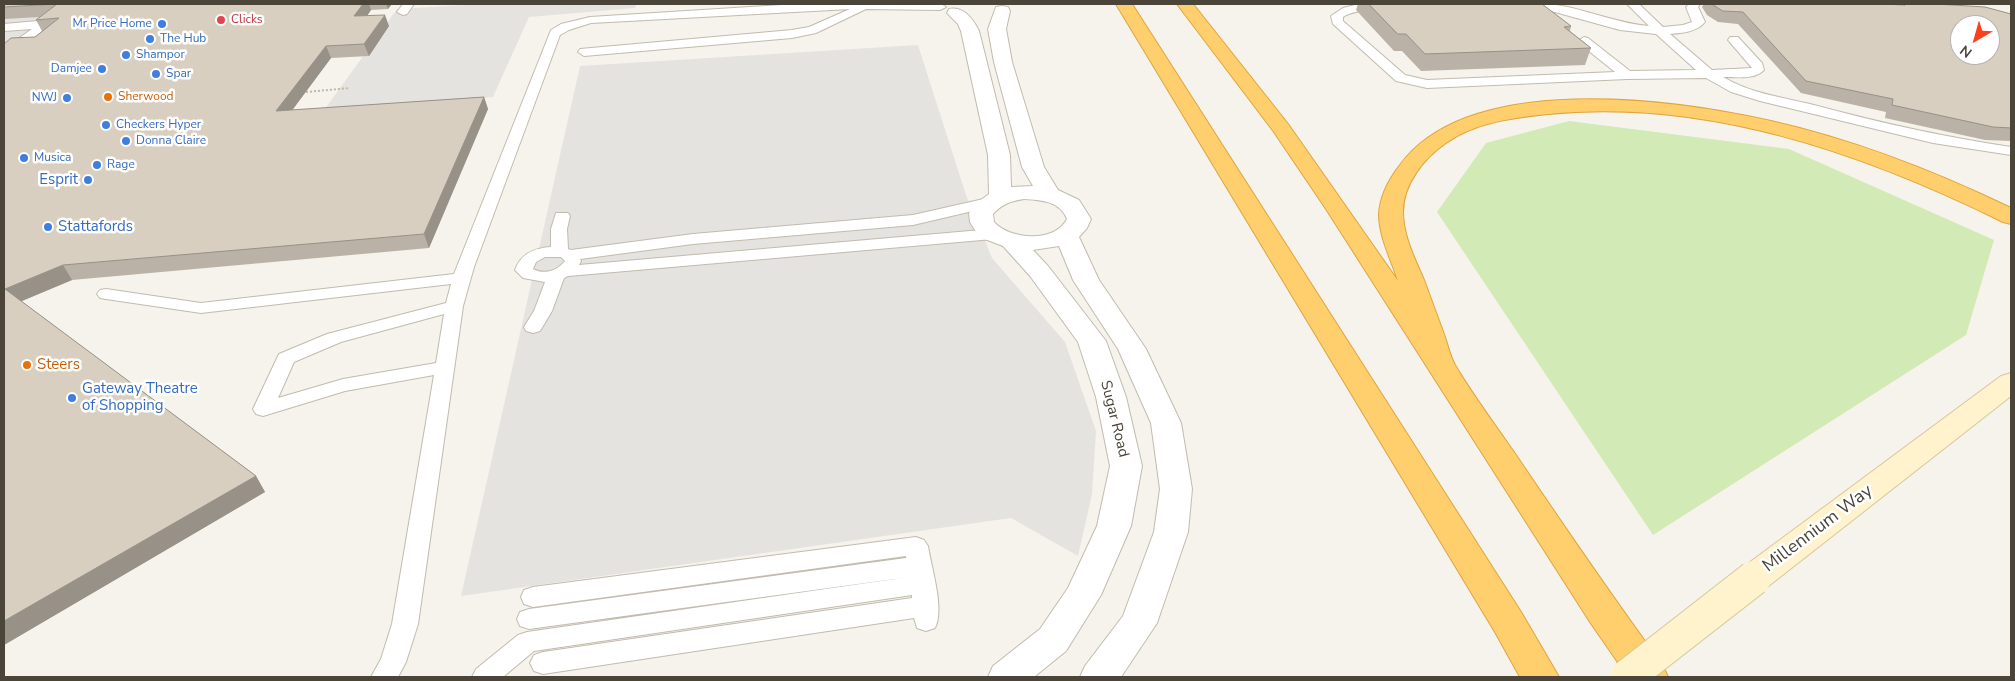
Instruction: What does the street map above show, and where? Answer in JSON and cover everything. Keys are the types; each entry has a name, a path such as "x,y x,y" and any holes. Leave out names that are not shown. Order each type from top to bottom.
{"highway":[{"path":"1186,4 1281,128 1333,201 1603,612 1649,677"},
{"path":"1123,5 1379,414 1540,677"},
{"path":"1441,367 1396,241 1391,212 1396,190 1414,160 1437,138 1471,122 1542,107 1580,105 1659,107 1715,116 1780,130 1846,150 1916,174 1968,195 2011,217"}],"street":[{"path":"944,8 995,11 1004,62 1033,167 1049,194"},
{"path":"944,8 965,21 970,31 999,155 994,200 1024,192 1049,194 1065,200 1076,209 1079,219 1074,229 1066,235 1042,242 1003,238"},
{"name":"Sugar Road","path":"994,200 981,213 982,224 1003,238 1039,271 1092,341 1111,397 1126,466 1114,526 1083,595 1053,640 1007,677"},
{"path":"1066,235 1086,280 1132,349 1166,423 1176,489 1171,532 1139,623 1099,677"},
{"name":"Millennium Way","path":"1627,677 2011,382"}],"lane":[{"path":"1390,4 1344,11 1337,16 1337,22 1400,78 1436,84 1627,75 1750,73 1758,70 1758,66 1734,40"},
{"path":"1537,4 1573,12 1620,28 1660,31 1686,29 1697,24 1699,22 1692,7 1695,4"},
{"path":"1633,4 1674,44 1710,74 1730,86 1745,92 1944,141 2011,152"},
{"path":"384,677 392,662 404,624 446,367 454,306 462,278 526,104 555,33 564,27 590,20 655,9 831,5 944,8"},
{"path":"584,52 792,34 812,30 866,6"},
{"path":"4,27 33,25 42,27 10,46 4,55"},
{"path":"1584,41 1627,75"},
{"path":"563,263 693,239 913,220 994,200"},
{"path":"533,327 543,311 563,263 559,230 562,216"},
{"path":"563,263 1003,238"},
{"path":"106,294 201,308 462,278"},
{"path":"446,367 343,385 263,409 286,358 334,338 454,306"},
{"path":"531,608 923,594"},
{"path":"543,663 923,594"},
{"path":"485,677 527,642 923,594"}],"path":[{"path":"306,92 350,88"}],"green space":[{"path":"1569,121 1789,149 1994,240 1966,335 1653,535 1437,212 1486,143"}],"shaded area":[{"path":"4,4 24,4 63,16 4,62"},
{"path":"483,4 636,4 635,8 529,17 493,97 322,113 397,9"},
{"path":"918,45 966,195 992,258 1065,342 1096,431 1092,494 1078,556 1011,518 461,596 580,66"}],"building":[{"path":"4,4 57,4 4,7"},
{"name":"Gateway Theatre of Shopping","path":"57,4 363,4 354,16 385,15 364,44 326,46 276,111 484,97 424,234 63,265 5,289 256,476 4,621 4,44 11,38 35,37 59,18 36,20"},
{"path":"1369,4 1542,4 1571,26 1564,27 1591,48 1425,54 1406,34 1398,34"},
{"path":"1712,4 1936,4 1985,7 2011,14 2011,128 1993,127 1892,105 1893,99 1806,81 1743,12 1723,11"}],"place":[{"name":"Clicks","path":"221,20"},
{"name":"Mr Price Home","path":"162,24"},
{"name":"The Hub","path":"150,39"},
{"name":"Shampor","path":"126,55"},
{"name":"Damjee","path":"102,69"},
{"name":"Spar","path":"156,74"},
{"name":"Sherwood","path":"108,97"},
{"name":"NWJ","path":"67,98"},
{"name":"Checkers Hyper","path":"106,125"},
{"name":"Donna Claire","path":"126,141"},
{"name":"Musica","path":"24,158"},
{"name":"Rage","path":"97,165"},
{"name":"Esprit","path":"88,180"},
{"name":"Stattafords","path":"48,227"},
{"name":"Steers","path":"27,365"},
{"name":"Gateway Theatre of Shopping","path":"72,398"}]}
